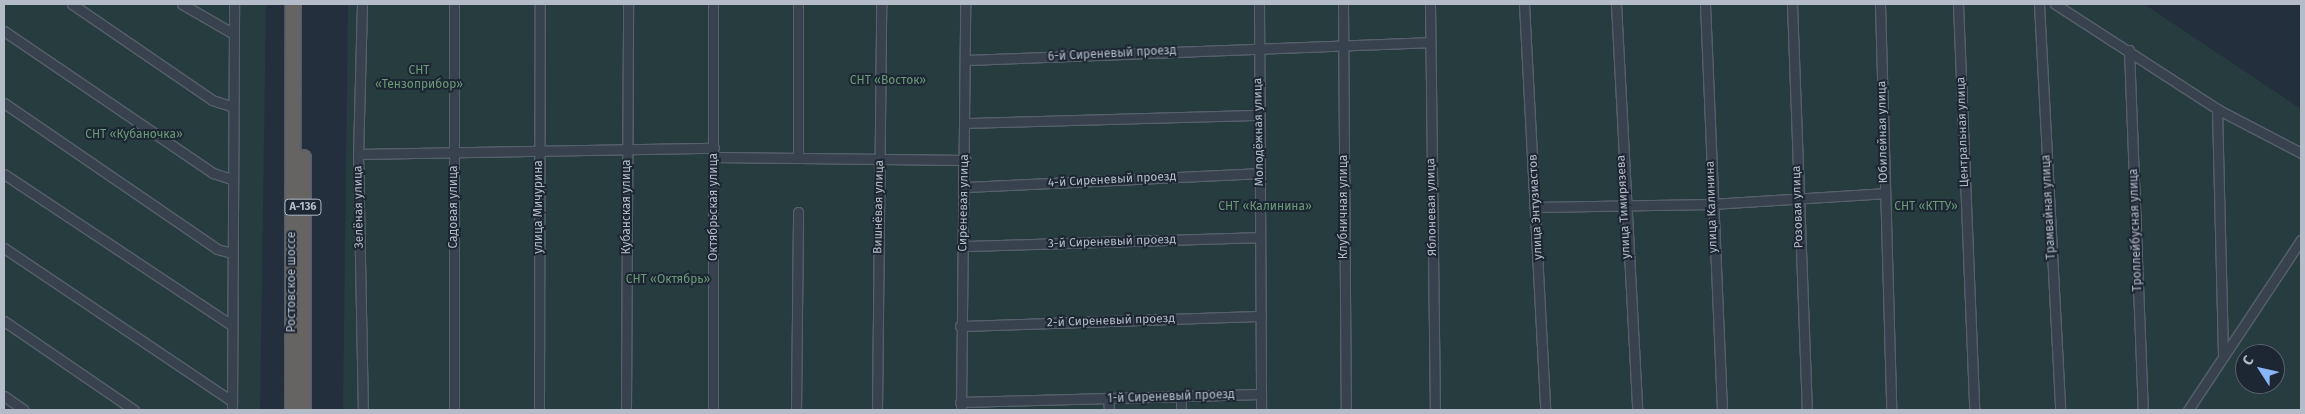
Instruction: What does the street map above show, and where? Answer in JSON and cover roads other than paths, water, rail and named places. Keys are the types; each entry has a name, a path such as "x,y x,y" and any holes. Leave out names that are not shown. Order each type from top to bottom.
{"highway":[{"name":"Ростовское шоссе","path":"292,410 293,4"},
{"name":"Ростовское шоссе","path":"303,4 303,410"}],"street":[{"path":"72,4 212,100 233,107"},
{"path":"182,4 234,34"},
{"path":"232,406 230,325 234,4"},
{"name":"Зелёная улица","path":"362,4 358,154 363,410"},
{"name":"Садовая улица","path":"454,4 454,410"},
{"name":"улица Мичурина","path":"539,410 540,4"},
{"name":"Кубанская улица","path":"626,410 628,4"},
{"name":"Октябрьская улица","path":"713,410 714,4"},
{"path":"798,4 798,157"},
{"name":"Вишнёвая улица","path":"878,410 881,4"},
{"name":"Сиреневая улица","path":"961,406 960,326 966,160 965,4"},
{"name":"Молодёжная улица","path":"1259,4 1258,115 1261,410"},
{"name":"Клубничная улица","path":"1344,4 1346,410"},
{"name":"Яблоневая улица","path":"1430,4 1435,410"},
{"name":"улица Энтузиастов","path":"1524,4 1546,410"},
{"name":"улица Тимирязева","path":"1616,4 1623,204 1637,410"},
{"name":"улица Калинина","path":"1705,4 1711,204 1722,410"},
{"name":"Розовая улица","path":"1792,4 1797,198 1807,410"},
{"name":"Юбилейная улица","path":"1880,4 1891,410"},
{"name":"Центральная улица","path":"1958,4 1974,410"},
{"name":"Трамвайная улица","path":"2039,4 2060,410"},
{"path":"2055,4 2217,108 2301,154"},
{"path":"4,31 213,173 232,179"},
{"name":"6-й Сиреневый проезд","path":"966,60 1258,47 1430,42"},
{"name":"Троллейбусная улица","path":"2129,50 2143,410"},
{"path":"4,103 217,249 232,253"},
{"path":"2217,108 2223,355"},
{"path":"966,123 1258,115"},
{"path":"358,154 539,149 627,149 798,157 966,160"},
{"name":"4-й Сиреневый проезд","path":"965,187 1259,173"},
{"path":"4,174 230,325"},
{"path":"1536,207 1623,204 1711,204 1884,194"},
{"path":"796,410 798,212"},
{"name":"3-й Сиреневый проезд","path":"963,246 1260,237"},
{"path":"2188,410 2301,240"},
{"path":"4,248 232,406"},
{"name":"2-й Сиреневый проезд","path":"960,326 1261,316"},
{"path":"4,321 134,410"},
{"name":"1-й Сиреневый проезд","path":"961,406 1037,406 1108,398 1261,394"},
{"path":"4,396 24,410"},
{"path":"1181,397 1181,410"},
{"path":"1108,398 1109,410"}],"park label":[{"name":"СНТ «Тензоприбор»","path":"419,78"},
{"name":"СНТ «Восток»","path":"888,81"},
{"name":"СНТ «Кубаночка»","path":"134,135"},
{"name":"СНТ «Калинина»","path":"1265,207"},
{"name":"СНТ «КТТУ»","path":"1926,207"},
{"name":"СНТ «Октябрь»","path":"668,280"}]}
